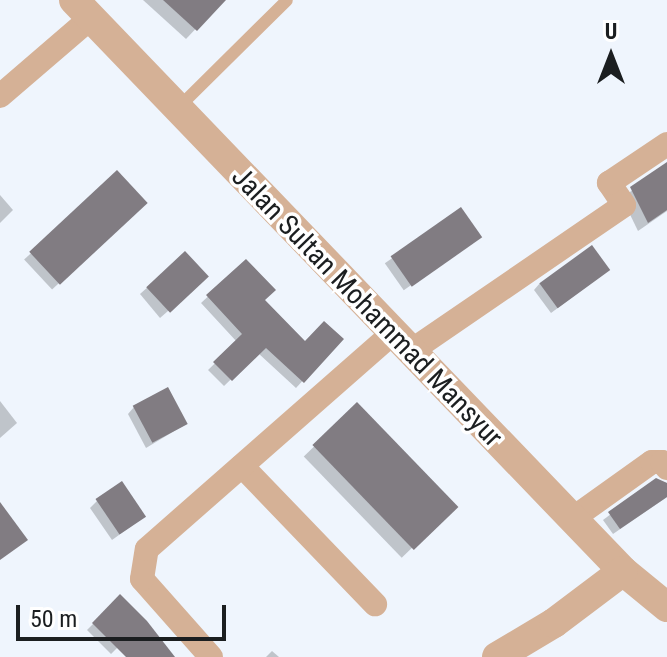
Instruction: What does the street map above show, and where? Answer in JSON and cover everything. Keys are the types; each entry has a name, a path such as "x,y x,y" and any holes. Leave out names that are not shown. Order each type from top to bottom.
{"street":[{"name":"Jalan Sultan Mohammad Mansyur","path":"83,8 176,110 572,519 623,571 667,607"},
{"path":"0,96 83,8"},
{"path":"211,657 142,579 140,569 147,549 165,529 242,466 402,342 624,205 609,183 667,144"},
{"path":"572,519 652,462 667,468"},
{"path":"242,466 375,604"},
{"path":"497,657 623,571"}],"lane":[{"path":"176,110 287,0"}],"building":[{"path":"163,0 226,0 197,31"},
{"path":"667,162 667,210 648,223 630,187"},
{"path":"117,170 148,203 60,285 29,252"},
{"path":"461,207 482,237 412,287 391,256"},
{"path":"592,245 610,270 558,308 539,283"},
{"path":"185,251 209,277 170,313 146,287"},
{"path":"246,259 276,290 265,300 305,341 324,321 344,339 304,383 266,348 232,381 213,362 242,334 206,295"},
{"path":"168,387 188,424 152,443 133,406"},
{"path":"357,402 458,507 414,550 312,445"},
{"path":"656,478 667,483 667,497 620,529 608,512"},
{"path":"122,481 146,517 120,535 95,499"},
{"path":"0,502 28,540 0,560"},
{"path":"120,594 147,621 175,657 126,657 92,623"}]}
